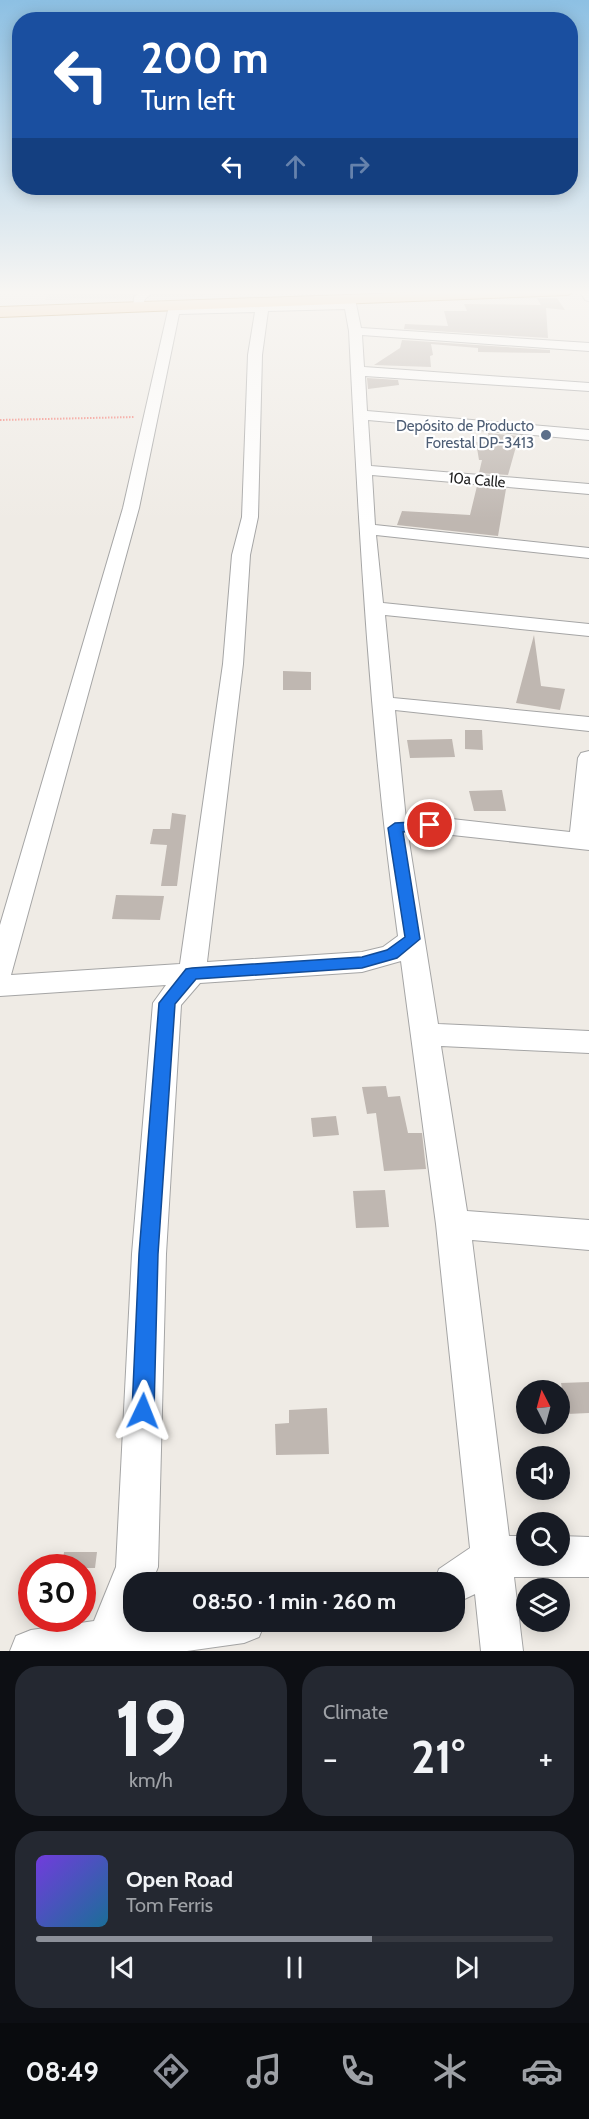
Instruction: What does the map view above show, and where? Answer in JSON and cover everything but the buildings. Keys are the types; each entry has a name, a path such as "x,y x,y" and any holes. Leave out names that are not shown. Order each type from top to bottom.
{"street":[{"path":"0,971 130,508 161,368"},
{"path":"108,1640 137,1567 149,1254 167,1003 192,973 233,664 241,555 250,517 254,368"},
{"path":"502,1651 493,1556 453,1224 395,828 368,529 366,470 357,371 589,387"},
{"path":"361,415 589,435"},
{"name":"10a Calle","path":"366,470 589,489"},
{"path":"368,529 589,553"},
{"path":"375,608 589,630"},
{"path":"384,703 589,724"},
{"path":"395,828 443,826 585,841 589,758"},
{"path":"0,986 362,962 392,954 412,939"},
{"path":"426,1034 589,1042"},
{"path":"453,1224 589,1235"},
{"path":"465,1576 493,1556 589,1557"},
{"path":"31,1651 168,1632"}],"path":[{"path":"0,420 151,416"}],"place":[{"name":"Depósito de Producto Forestal DP-3413","path":"546,435"}],"route":[{"path":"143,1411 149,1254 167,1003 192,973 362,962 392,954 412,939 395,828 430,825"}]}
